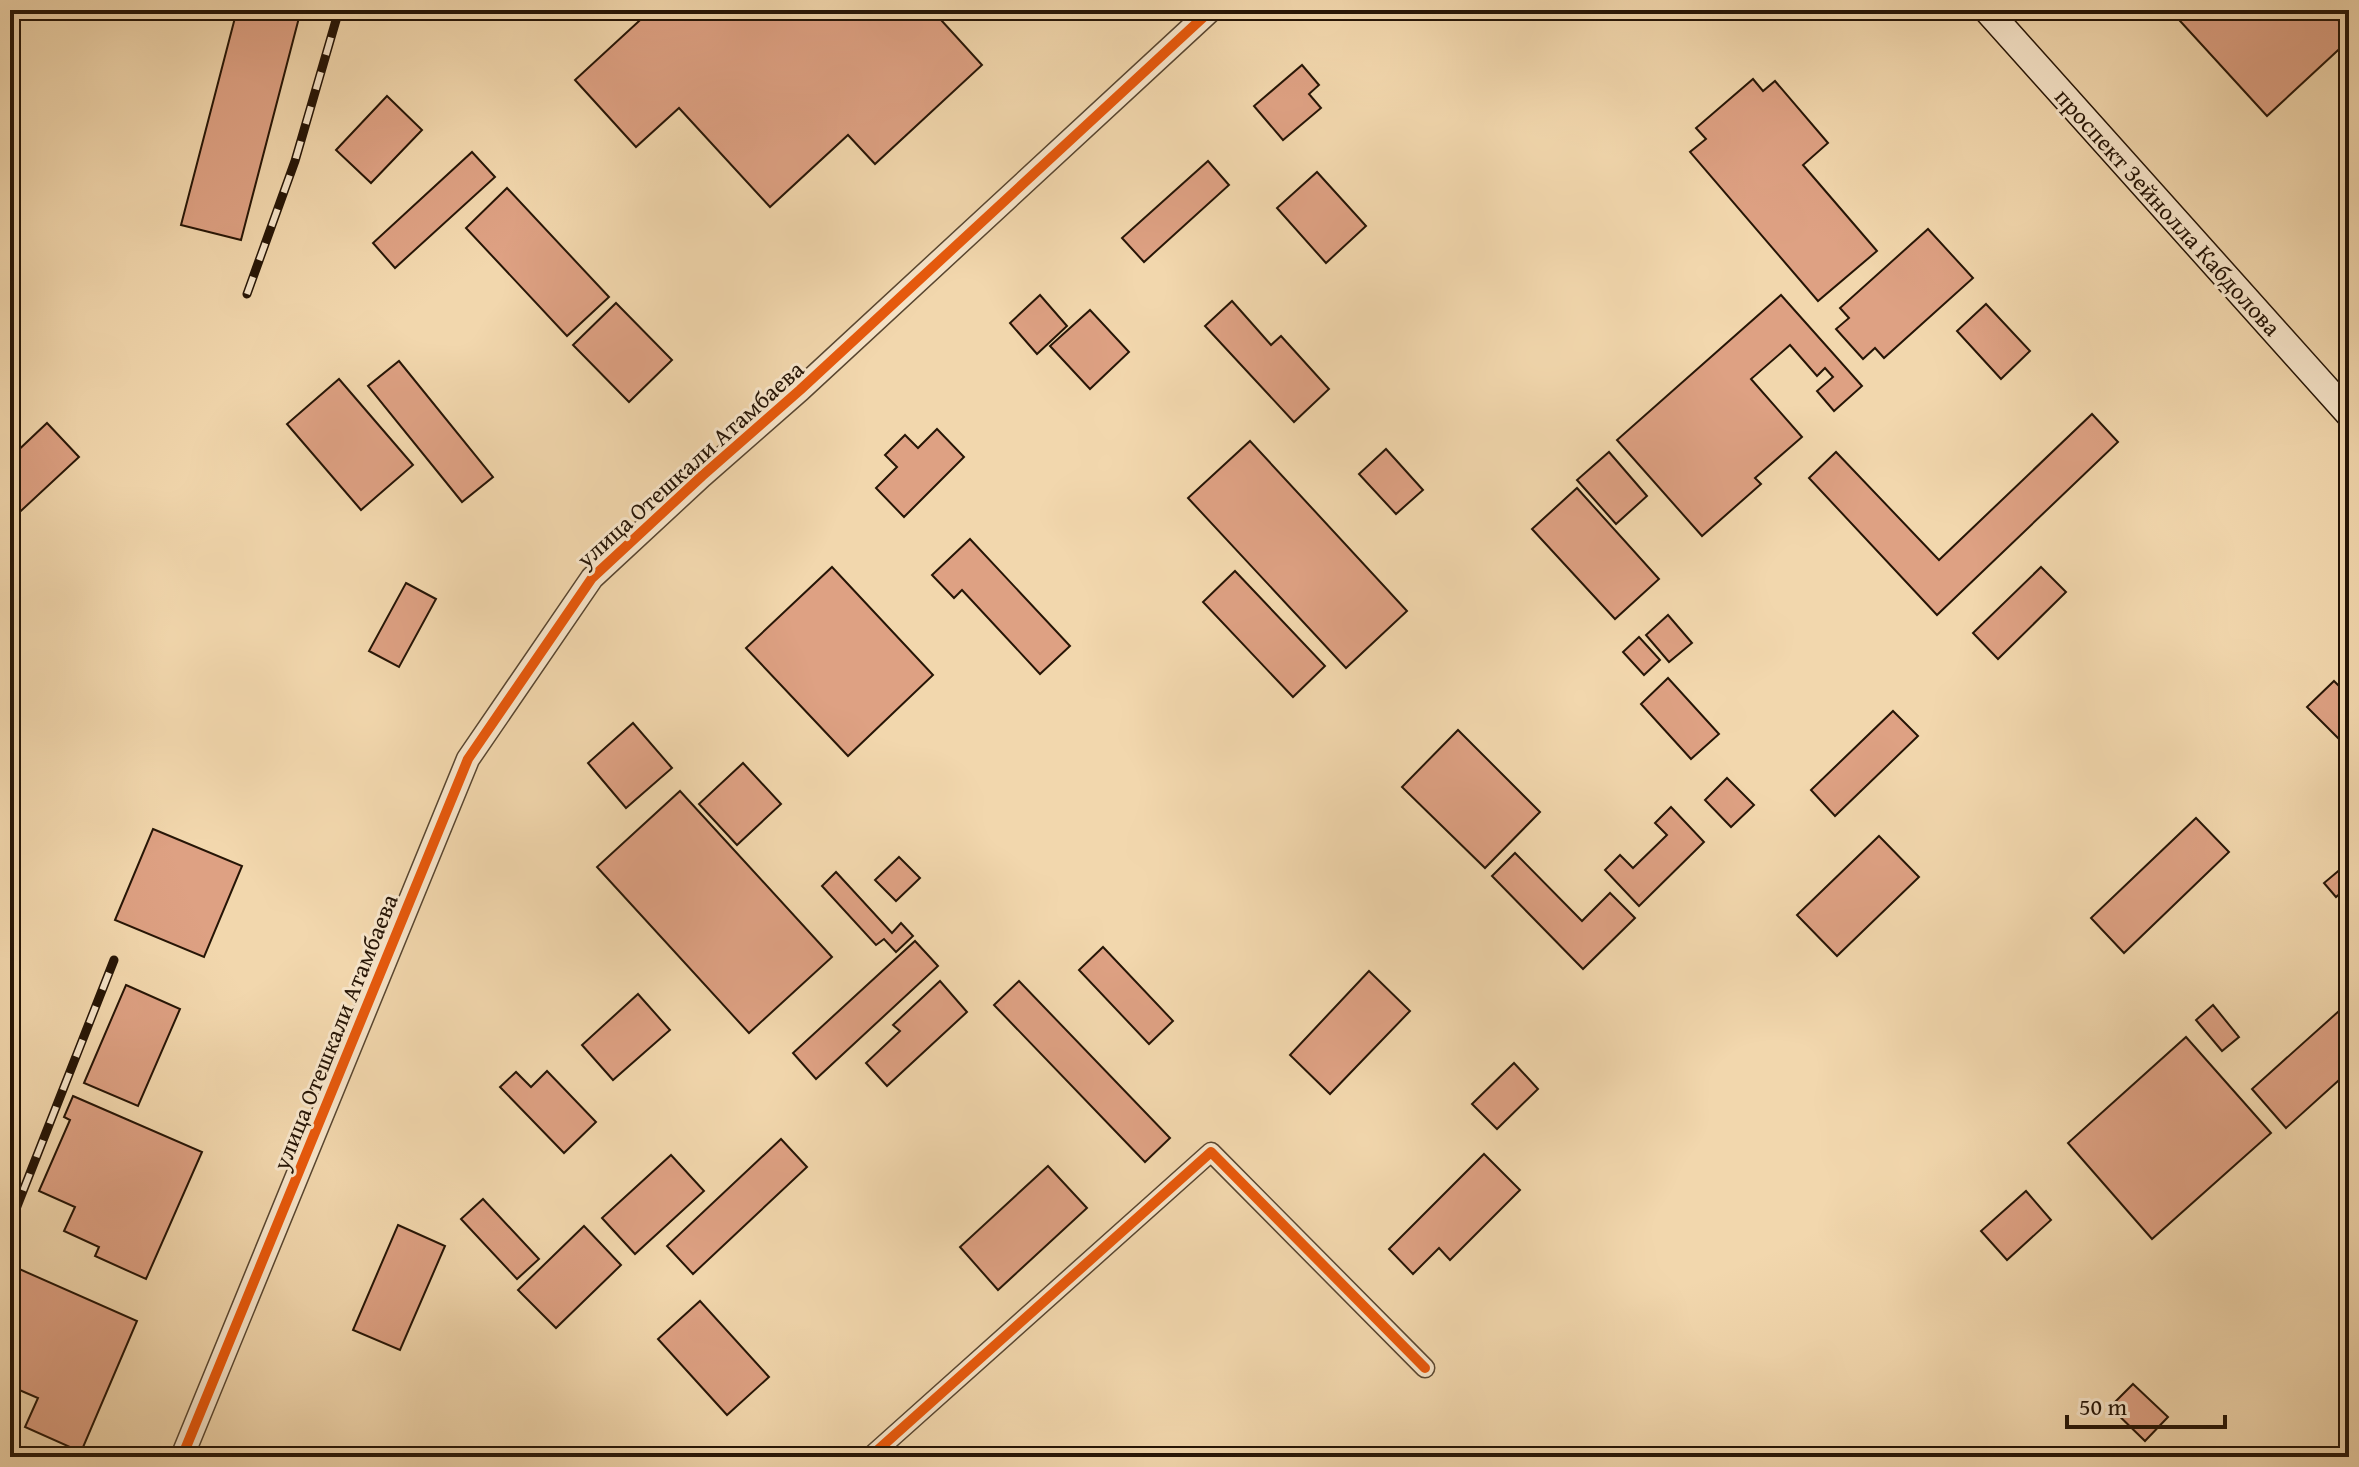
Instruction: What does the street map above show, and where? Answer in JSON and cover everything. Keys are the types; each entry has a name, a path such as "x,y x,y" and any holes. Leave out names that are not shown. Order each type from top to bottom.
{"main road":[{"name":"проспект Зейнолла Кабдолова","path":"1987,10 2349,414"}],"street":[{"name":"улица Отешкали Атамбаева","path":"182,1457 468,759 592,578 1211,10"},
{"path":"870,1457 1211,1152 1425,1368"}],"building":[{"path":"237,10 301,10 241,240 181,225"},
{"path":"651,10 932,10 982,65 875,164 848,135 770,207 679,108 636,147 575,80"},
{"path":"2170,10 2329,10 2349,32 2349,40 2267,116"},
{"path":"1302,65 1319,85 1309,94 1321,108 1283,140 1254,106"},
{"path":"1753,79 1763,91 1775,81 1828,143 1803,165 1877,251 1818,301 1690,152 1706,139 1696,128"},
{"path":"387,96 422,130 371,183 336,150"},
{"path":"472,152 495,177 395,268 373,243"},
{"path":"1208,161 1229,185 1144,262 1122,238"},
{"path":"1317,172 1366,226 1326,263 1277,208"},
{"path":"507,188 609,297 567,336 466,228"},
{"path":"1928,229 1973,278 1884,358 1875,348 1863,359 1836,329 1849,318 1840,308"},
{"path":"1040,295 1067,326 1037,354 1010,323"},
{"path":"1781,295 1862,386 1834,411 1817,391 1833,377 1825,368 1817,376 1790,345 1751,379 1802,437 1755,478 1761,484 1702,536 1617,440"},
{"path":"1232,301 1271,345 1281,336 1329,389 1294,422 1205,326"},
{"path":"616,303 672,360 629,402 573,345"},
{"path":"1986,304 2030,351 2001,379 1957,331"},
{"path":"1090,310 1129,352 1090,389 1050,346"},
{"path":"399,361 493,477 462,502 368,386"},
{"path":"339,379 413,465 361,510 287,424"},
{"path":"2092,414 2118,442 1937,615 1809,478 1836,452 1939,560"},
{"path":"47,423 79,457 10,521 10,458"},
{"path":"937,429 964,457 904,517 876,488 897,467 885,455 905,435 918,448"},
{"path":"1250,441 1407,611 1346,668 1188,498"},
{"path":"1386,449 1423,490 1396,514 1359,474"},
{"path":"1609,452 1647,496 1616,524 1577,480"},
{"path":"1577,488 1659,579 1615,619 1532,529"},
{"path":"970,539 1070,646 1040,674 962,590 954,598 932,575"},
{"path":"832,567 933,675 848,756 746,648"},
{"path":"2041,567 2066,592 1998,659 1973,633"},
{"path":"1235,571 1325,666 1293,697 1203,602"},
{"path":"406,583 436,599 399,667 369,651"},
{"path":"1668,615 1692,643 1669,662 1646,635"},
{"path":"1639,637 1660,660 1644,675 1623,652"},
{"path":"1668,678 1719,734 1691,759 1641,704"},
{"path":"2334,681 2349,696 2349,749 2307,707"},
{"path":"1893,711 1918,736 1835,816 1811,790"},
{"path":"633,723 672,768 626,808 588,763"},
{"path":"1458,730 1540,812 1485,868 1402,787"},
{"path":"743,763 781,804 737,845 699,804"},
{"path":"1727,778 1754,805 1731,827 1705,800"},
{"path":"680,791 832,957 749,1033 597,867"},
{"path":"1671,807 1704,842 1639,906 1605,870 1620,855 1633,868 1667,835 1655,823"},
{"path":"2196,818 2229,852 2124,953 2091,918"},
{"path":"153,829 242,866 204,957 115,920"},
{"path":"1879,836 1919,877 1837,956 1797,915"},
{"path":"1515,853 1582,921 1610,893 1635,918 1583,969 1492,876"},
{"path":"899,857 920,878 896,901 875,880"},
{"path":"2349,862 2349,886 2336,897 2324,883"},
{"path":"836,872 892,933 901,923 913,936 896,952 884,939 876,945 822,886"},
{"path":"915,941 938,966 816,1079 793,1053"},
{"path":"1103,947 1173,1021 1149,1044 1079,970"},
{"path":"1369,971 1410,1011 1330,1094 1290,1055"},
{"path":"940,981 967,1012 887,1086 866,1063 900,1031 893,1025"},
{"path":"1019,981 1170,1138 1145,1162 994,1005"},
{"path":"126,985 180,1009 138,1106 84,1083"},
{"path":"638,994 670,1030 613,1080 582,1045"},
{"path":"2349,1002 2349,1071 2286,1128 2252,1089"},
{"path":"2213,1005 2239,1037 2222,1051 2196,1020"},
{"path":"2186,1037 2271,1133 2152,1239 2068,1143"},
{"path":"1514,1063 1538,1089 1497,1129 1472,1104"},
{"path":"547,1071 596,1122 564,1153 500,1087 516,1072 531,1087"},
{"path":"73,1096 202,1152 146,1279 95,1256 99,1247 64,1231 75,1207 39,1191 70,1120 64,1117"},
{"path":"781,1139 807,1167 693,1274 667,1246"},
{"path":"1484,1154 1520,1190 1450,1260 1439,1248 1413,1274 1389,1249"},
{"path":"671,1155 704,1191 635,1254 602,1218"},
{"path":"1048,1166 1087,1208 998,1290 960,1247"},
{"path":"2026,1191 2051,1220 2007,1260 1981,1231"},
{"path":"483,1199 539,1259 517,1279 461,1219"},
{"path":"398,1225 445,1246 400,1350 353,1330"},
{"path":"584,1226 621,1265 556,1328 518,1290"},
{"path":"17,1268 137,1321 81,1452 25,1427 38,1398 10,1386 10,1283"},
{"path":"700,1301 769,1377 727,1415 658,1339"},
{"path":"2133,1384 2168,1417 2145,1441 2110,1407"}],"railway":[{"path":"247,294 295,161 339,10"},
{"path":"10,1224 114,960"}],"cycle path":[{"path":"182,1457 468,759 592,578 1211,10"},
{"path":"870,1457 1211,1152 1425,1368"}]}
